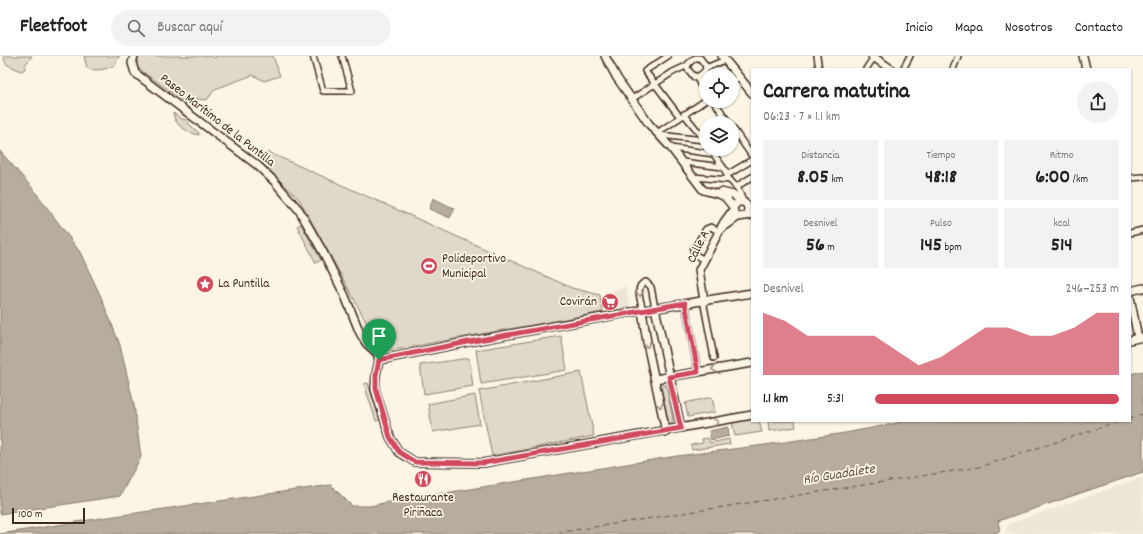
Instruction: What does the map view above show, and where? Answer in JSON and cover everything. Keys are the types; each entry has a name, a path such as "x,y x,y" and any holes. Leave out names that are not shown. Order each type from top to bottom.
{"street":[{"name":"Paseo Marítimo de la Puntilla","path":"134,56 132,63 135,73 257,165 287,195 299,210 323,252 345,296 360,333 366,343 377,354 379,360"},
{"path":"313,56 324,91 352,91 342,56"},
{"path":"605,56 617,78 649,124 671,148 703,190 725,197 733,209 734,214 747,214 748,207 734,195 718,191 703,190"},
{"path":"668,56 645,71 699,134"},
{"path":"817,56 819,68"},
{"path":"867,68 873,56 890,68"},
{"path":"904,68 910,56"},
{"path":"953,68 958,56"},
{"path":"1083,56 1086,68"},
{"path":"632,99 688,65 697,57 700,58 706,68 723,58 731,68"},
{"path":"688,65 687,68 694,77 699,75"},
{"path":"696,76 699,82"},
{"path":"739,77 751,92"},
{"path":"658,134 699,105"},
{"path":"658,134 699,140"},
{"path":"739,137 751,155"},
{"path":"671,148 699,150"},
{"path":"716,156 729,178 738,189 743,202"},
{"path":"693,177 729,178 751,161"},
{"path":"682,162 723,167"},
{"path":"1131,178 1143,177"},
{"path":"738,189 739,185 751,178"},
{"path":"733,209 735,204 743,202"},
{"name":"Calle A","path":"704,300 699,270 733,209"},
{"name":"Calle A","path":"721,230 747,214"},
{"path":"704,260 694,254 693,250 706,229 710,227 721,230"},
{"path":"1131,233 1143,230"},
{"path":"666,432 648,348 639,291 643,282 646,282 651,287 681,428"},
{"path":"1131,290 1143,288"},
{"path":"751,293 642,310 379,360 376,375 376,389 390,437 399,452 415,462 483,463 666,432 751,415"},
{"path":"704,300 714,358"},
{"path":"1131,301 1140,338"},
{"path":"685,303 698,372"},
{"path":"655,379 751,363"}],"shaded area":[{"path":"3,56 32,56 25,65 25,69 21,71 6,64"},
{"path":"84,56 120,56 115,65 98,70 87,68"},
{"path":"141,56 211,56 215,58 216,56 273,56 280,76 264,81 253,75 215,89 207,100 187,98 183,101 139,69 136,65"},
{"path":"173,113 182,119 187,120 199,133 199,135 182,128 176,121"},
{"name":"Polideportivo Municipal","path":"268,152 572,288 600,295 603,312 382,352 299,199 262,164"},
{"path":"301,224 321,260 316,263 297,226"},
{"path":"626,286 630,308 608,312 605,294"},
{"path":"561,336 567,370 481,384 476,350"},
{"path":"469,358 473,386 424,394 420,365"},
{"path":"581,372 594,436 492,456 479,391"},
{"path":"368,383 380,420 376,421 364,384"},
{"path":"665,385 667,388 673,420 672,424 669,423 668,420 661,388"},
{"path":"475,395 480,424 433,432 428,404"},
{"path":"712,397 715,412 688,417 685,403"},
{"path":"751,419 751,422 759,422 762,432 735,436 732,422"},
{"path":"768,422 795,422 796,427 769,431"},
{"path":"708,438 710,443 729,439 730,444 692,450 691,445 703,443 702,439"},
{"path":"1143,477 1143,534 1004,534 1009,524"}],"water":[{"path":"0,151 34,190 80,252 101,297 120,345 134,405 141,457 120,496 0,514"},
{"path":"433,198 455,208 450,218 429,209"},
{"name":"Río Guadalete","path":"1143,371 1143,472 998,521 1000,531 991,534 0,534 331,485 352,506 370,506 677,456 845,433 903,422 1131,422 1131,374"},
{"path":"728,427 729,436 711,440 709,431"}],"ferry route":[{"path":"1131,418 1143,414"},
{"path":"549,534 979,467 1118,422"}],"place":[{"name":"Polideportivo Municipal","path":"429,266"},
{"name":"La Puntilla","path":"205,284"},
{"name":"Covirán","path":"610,302"},
{"name":"Restaurante Piriñaca","path":"423,479"}],"route":[{"path":"685,303 698,372 669,377 681,428 666,432 483,463 415,462 399,452 390,437 376,389 376,375 379,360 468,342 685,303"}]}
